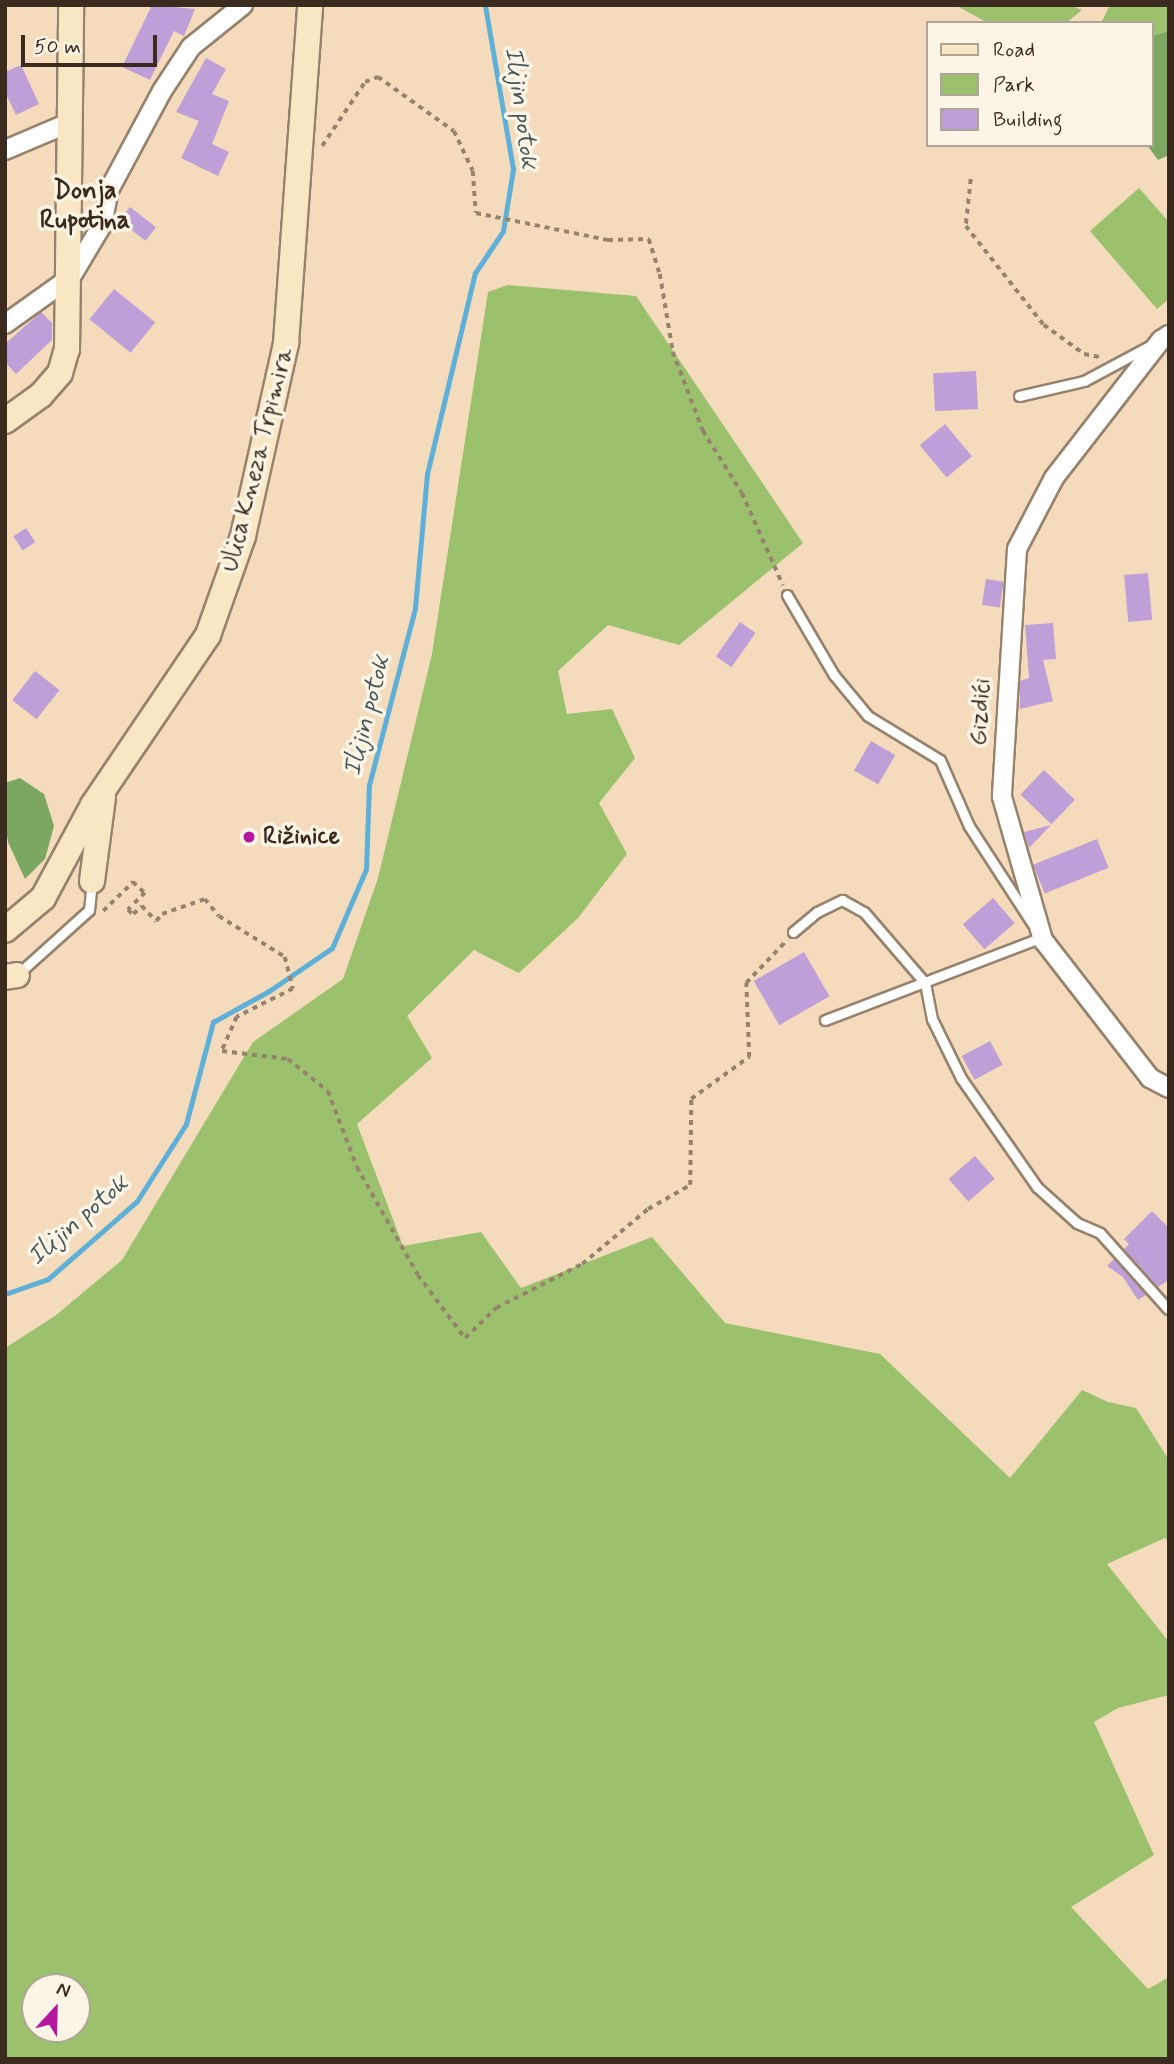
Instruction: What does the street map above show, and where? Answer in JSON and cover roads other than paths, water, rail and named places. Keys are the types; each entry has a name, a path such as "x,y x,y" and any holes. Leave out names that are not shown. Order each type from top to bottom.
{"main road":[{"path":"5,421 41,395 60,373 68,349 71,277 71,5"},
{"name":"Ulica Kneza Trpimira","path":"5,930 43,898 105,786 208,635 243,536 286,343 310,5"},
{"path":"92,881 105,786"}],"street":[{"path":"5,324 71,277 102,225 109,190 162,92 191,47 243,5"},
{"path":"5,150 71,122"},
{"name":"Gizdići","path":"1165,337 1054,478 1017,549 1002,797 1043,940 1150,1078 1169,1088"}],"lane":[{"path":"1019,396 1084,382 1165,337"},
{"path":"787,594 834,674 868,716 940,760 969,826 1043,940 825,1020"},
{"path":"11,976 89,910 92,881"},
{"path":"793,932 817,912 842,900 864,912 925,983 932,1019 961,1078 1037,1187 1077,1223 1100,1233 1168,1309"}],"waterway":[{"name":"Ilijin potok","path":"5,1294 48,1279 137,1201 186,1124 213,1022 269,991 332,948 366,869 369,785 415,608 427,474 475,273 503,231 513,169 485,5"}],"place":[{"name":"Rižinice","path":"249,837"}],"district":[{"name":"Donja Rupotina","path":"85,207"}]}
